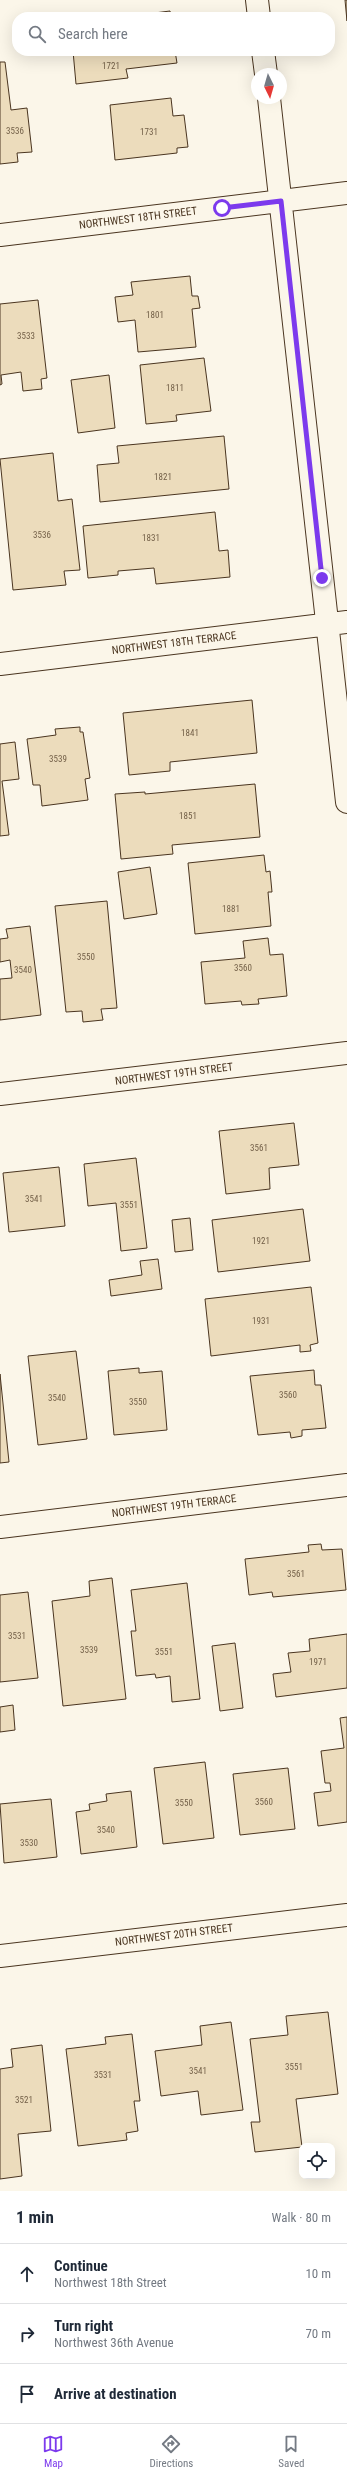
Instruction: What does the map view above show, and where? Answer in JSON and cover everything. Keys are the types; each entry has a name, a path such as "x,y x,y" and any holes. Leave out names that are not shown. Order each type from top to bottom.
{"street":[{"path":"257,0 258,12"},
{"path":"264,56 265,68"},
{"path":"270,104 281,201 337,624 347,802"},
{"name":"NORTHWEST 18TH STREET","path":"0,235 347,193"},
{"name":"NORTHWEST 18TH TERRACE","path":"0,664 337,624"},
{"name":"NORTHWEST 19TH STREET","path":"0,1094 347,1053"},
{"name":"NORTHWEST 19TH TERRACE","path":"0,1527 347,1485"},
{"name":"NORTHWEST 20TH STREET","path":"0,1956 347,1915"}],"building":[{"path":"345,0 347,0 347,21"},
{"path":"73,56 176,56 177,63 126,69 128,78 76,84"},
{"path":"0,62 5,62 11,110 27,108 32,152 17,153 18,162 0,164"},
{"path":"171,98 173,116 184,115 188,147 177,148 177,153 115,160 110,105"},
{"path":"190,276 192,296 198,296 200,308 192,309 196,347 138,352 135,320 118,322 115,297 133,295 131,282"},
{"path":"38,300 47,378 41,379 42,389 23,391 21,372 1,375 2,384 0,385 0,304"},
{"path":"204,358 211,411 176,415 177,421 146,424 140,365"},
{"path":"109,375 115,428 78,433 71,380"},
{"path":"224,436 229,489 100,502 97,465 119,463 117,446"},
{"path":"53,453 58,501 72,499 80,570 64,571 66,585 13,590 0,459"},
{"path":"215,512 219,551 228,550 230,577 156,584 154,568 118,571 118,575 88,578 83,526"},
{"path":"252,700 257,753 170,762 170,771 129,775 123,713"},
{"path":"80,727 80,732 83,732 90,778 85,779 88,800 42,806 40,785 33,785 27,739 56,735 55,729"},
{"path":"15,742 19,779 2,781 9,835 0,836 0,744"},
{"path":"255,784 260,837 172,845 173,854 121,859 115,794 145,792 145,794"},
{"path":"264,855 266,872 270,871 272,892 268,892 271,926 195,934 188,863"},
{"path":"150,867 157,914 124,919 118,872"},
{"path":"107,901 117,1008 101,1009 103,1020 83,1022 82,1011 66,1012 55,906"},
{"path":"30,926 41,1015 0,1020 0,979 12,978 10,960 0,962 0,939 8,938 6,929"},
{"path":"268,938 270,955 283,954 287,996 258,999 259,1004 242,1005 241,1001 205,1004 201,962 245,958 243,941"},
{"path":"294,1123 299,1165 269,1168 270,1189 226,1194 219,1131"},
{"path":"136,1158 147,1248 121,1251 116,1203 88,1206 84,1164"},
{"path":"59,1167 65,1226 9,1232 3,1173"},
{"path":"303,1209 310,1261 218,1272 212,1220"},
{"path":"190,1218 193,1250 175,1252 172,1220"},
{"path":"158,1259 162,1289 111,1296 109,1280 142,1275 140,1261"},
{"path":"311,1287 318,1343 310,1345 311,1351 300,1352 300,1345 211,1356 205,1299"},
{"path":"76,1351 87,1439 38,1445 28,1356"},
{"path":"139,1368 139,1373 162,1371 167,1430 114,1435 108,1371"},
{"path":"314,1370 315,1385 321,1385 326,1428 302,1430 302,1436 291,1438 290,1432 258,1435 250,1376"},
{"path":"0,1374 9,1462 0,1463"},
{"path":"321,1544 322,1550 342,1549 346,1590 273,1597 272,1592 249,1595 245,1559 309,1552 308,1545"},
{"path":"112,1578 126,1699 63,1706 52,1601 90,1596 89,1581"},
{"path":"187,1583 200,1699 172,1702 170,1676 156,1678 155,1674 136,1676 131,1631 136,1631 131,1590"},
{"path":"28,1592 38,1678 0,1682 0,1595"},
{"path":"347,1634 347,1688 276,1697 273,1674 291,1672 288,1653 310,1651 309,1639"},
{"path":"235,1643 243,1708 220,1711 212,1646"},
{"path":"13,1705 15,1730 0,1732 0,1707"},
{"path":"347,1717 347,1822 318,1826 314,1793 331,1791 330,1783 325,1783 321,1751 344,1748 340,1718"},
{"path":"205,1762 214,1838 163,1844 154,1768"},
{"path":"288,1768 295,1829 240,1835 233,1774"},
{"path":"131,1791 137,1847 81,1854 76,1812 90,1810 89,1804 107,1801 106,1794"},
{"path":"51,1799 57,1857 4,1863 0,1804"},
{"path":"328,2012 338,2094 296,2099 302,2143 299,2143 299,2147 255,2152 251,2122 260,2122 250,2039 288,2035 286,2016"},
{"path":"231,2022 243,2110 201,2115 198,2091 161,2096 155,2051 202,2045 200,2026"},
{"path":"132,2034 140,2101 134,2101 138,2131 126,2133 127,2140 78,2146 66,2049 106,2044 105,2037"},
{"path":"42,2045 51,2131 18,2134 22,2176 0,2179 0,2069 13,2067 11,2049"}],"route":[{"path":"222,208 281,201 287,269 322,578"}]}
